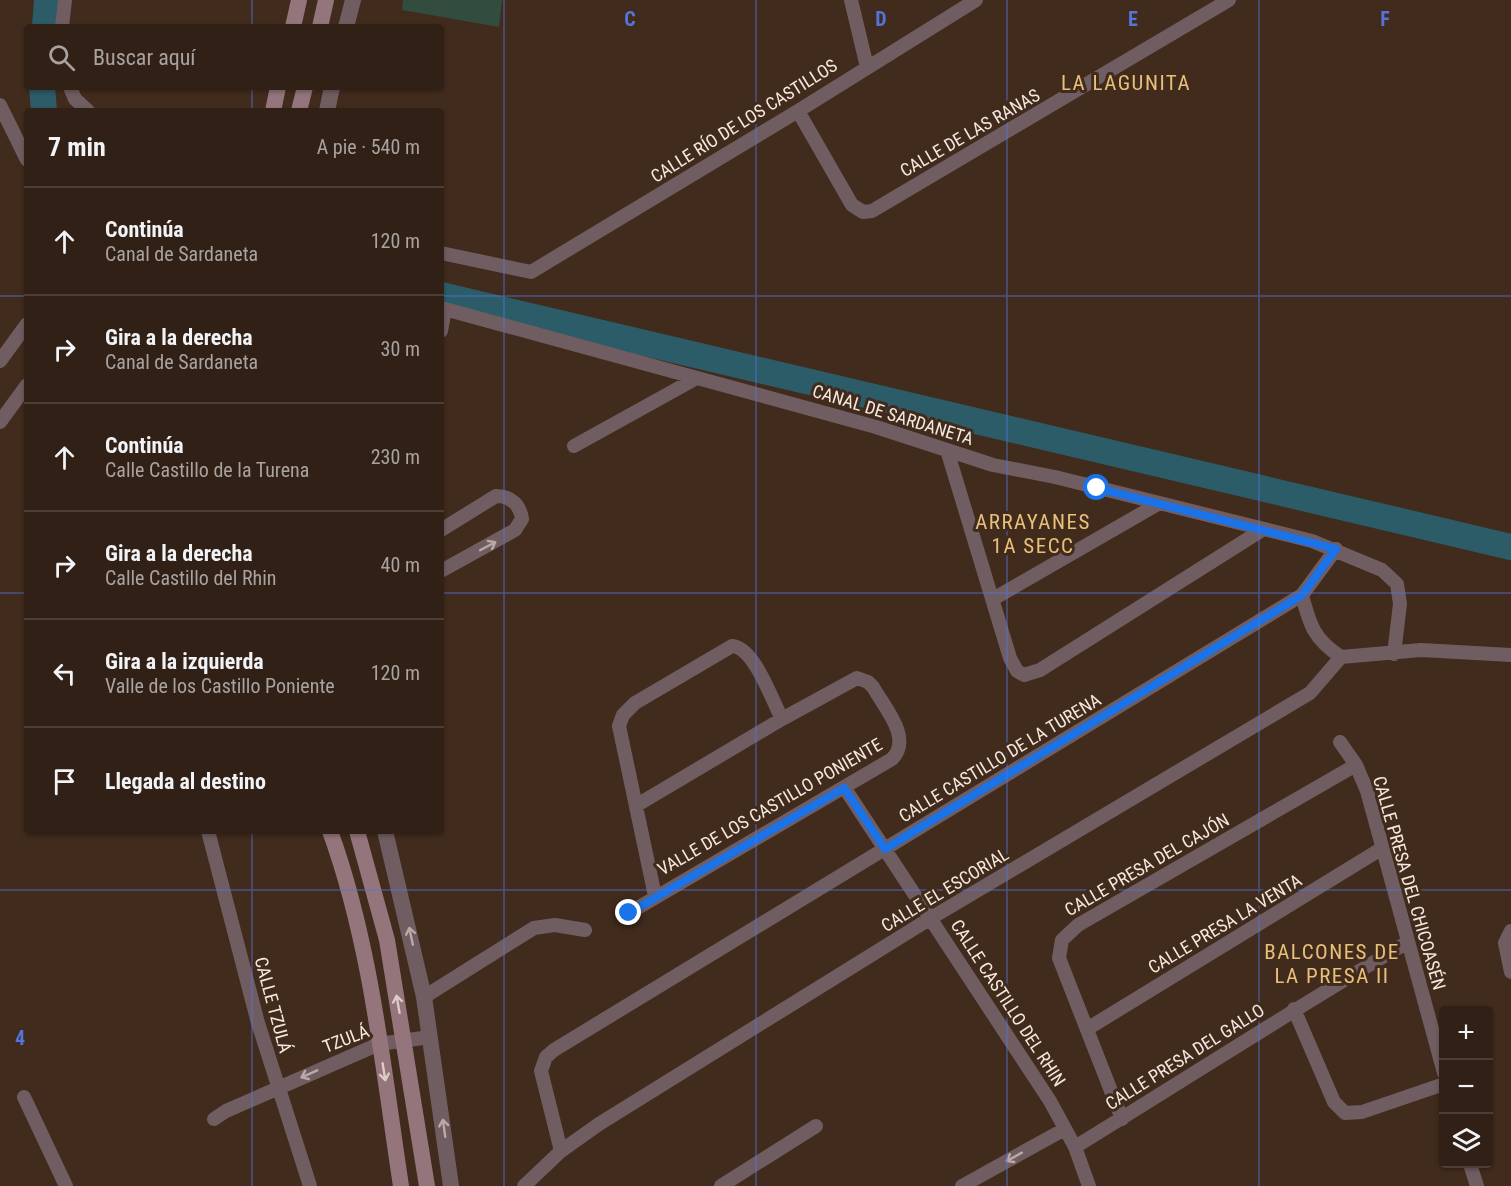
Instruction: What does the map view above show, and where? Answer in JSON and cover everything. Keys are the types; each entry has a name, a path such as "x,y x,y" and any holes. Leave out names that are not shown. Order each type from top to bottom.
{"main road":[{"path":"294,24 299,0"},
{"path":"321,24 326,0"},
{"path":"274,108 277,90"},
{"path":"300,108 304,90"},
{"path":"331,834 347,882 379,1044 401,1186"},
{"path":"358,834 387,940 427,1186"},
{"path":"347,882 365,918 388,1024 392,1032 405,1042"}],"street":[{"path":"63,24 65,0"},
{"path":"347,24 353,0"},
{"path":"850,0 867,67"},
{"name":"CALLE RÍO DE LOS CASTILLOS","path":"444,254 531,272 798,111 957,5 975,0"},
{"name":"CALLE DE LAS RANAS","path":"798,111 852,205 863,213 872,211 1229,0"},
{"path":"71,90 75,99 85,108"},
{"path":"328,108 331,90"},
{"path":"0,105 24,154"},
{"name":"CANAL DE SARDANETA","path":"444,308 876,427 993,465 1055,477 1336,549 1389,574 1398,584 1400,594 1394,654"},
{"path":"0,361 4,346 24,327"},
{"path":"574,446 695,379"},
{"path":"0,422 24,390"},
{"path":"946,450 1014,664 1017,671 1031,675 1262,530"},
{"path":"444,528 496,496 510,499 521,511 522,519 515,530 444,569"},
{"path":"993,598 1158,504"},
{"path":"1336,549 1302,595 1310,626 1322,644 1341,657 1421,650 1511,655"},
{"name":"CALLE CASTILLO DE LA TURENA","path":"561,1151 541,1071 546,1058 554,1050 1302,595"},
{"path":"638,805 619,726 620,720 635,703 725,647 739,646 750,656 782,719"},
{"name":"CALLE EL ESCORIAL","path":"524,1186 561,1151 599,1124 931,918 1310,693 1341,657"},
{"name":"VALLE DE LOS CASTILLO PONIENTE","path":"629,913 892,759 899,750 897,729 873,687 863,680 852,680 638,805 655,896"},
{"name":"CALLE PRESA DEL CHICOASÉN","path":"1340,742 1356,765 1367,790 1440,1060"},
{"name":"CALLE PRESA DEL CAJÓN","path":"1122,1119 1059,958 1062,940 1069,931 1356,765"},
{"name":"CALLE CASTILLO DEL RHIN","path":"844,788 1050,1101 1075,1147 1089,1186"},
{"name":"CALLE TZULÁ","path":"209,834 277,1088 310,1186"},
{"path":"386,834 424,997 451,1186"},
{"name":"CALLE PRESA LA VENTA","path":"1087,1029 1381,849"},
{"path":"424,997 534,928 555,925 585,930"},
{"path":"1511,931 1505,943 1511,972"},
{"name":"CALLE PRESA DEL GALLO","path":"1075,1147 1294,1009 1408,942"},
{"path":"1294,1009 1334,1102 1345,1113 1362,1112 1439,1085"},
{"name":"TZULÁ","path":"214,1119 225,1111 379,1044 430,1037"},
{"path":"24,1096 66,1186"},
{"path":"721,1186 737,1182 816,1126"},
{"path":"962,1186 1065,1129"},
{"path":"1471,1168 1477,1186"}],"green space":[{"path":"403,0 502,0 499,27 402,10"}],"waterway":[{"path":"45,24 47,0"},
{"path":"42,90 44,108"},
{"path":"444,296 1511,547"}],"district":[{"name":"LA LAGUNITA","path":"1126,83"},
{"name":"ARRAYANES 1A SECC","path":"1033,534"},
{"name":"BALCONES DE LA PRESA II","path":"1332,964"}],"route":[{"path":"629,913 844,788 885,849 1302,595 1336,549 1288,534 1262,530 1097,488"}]}
